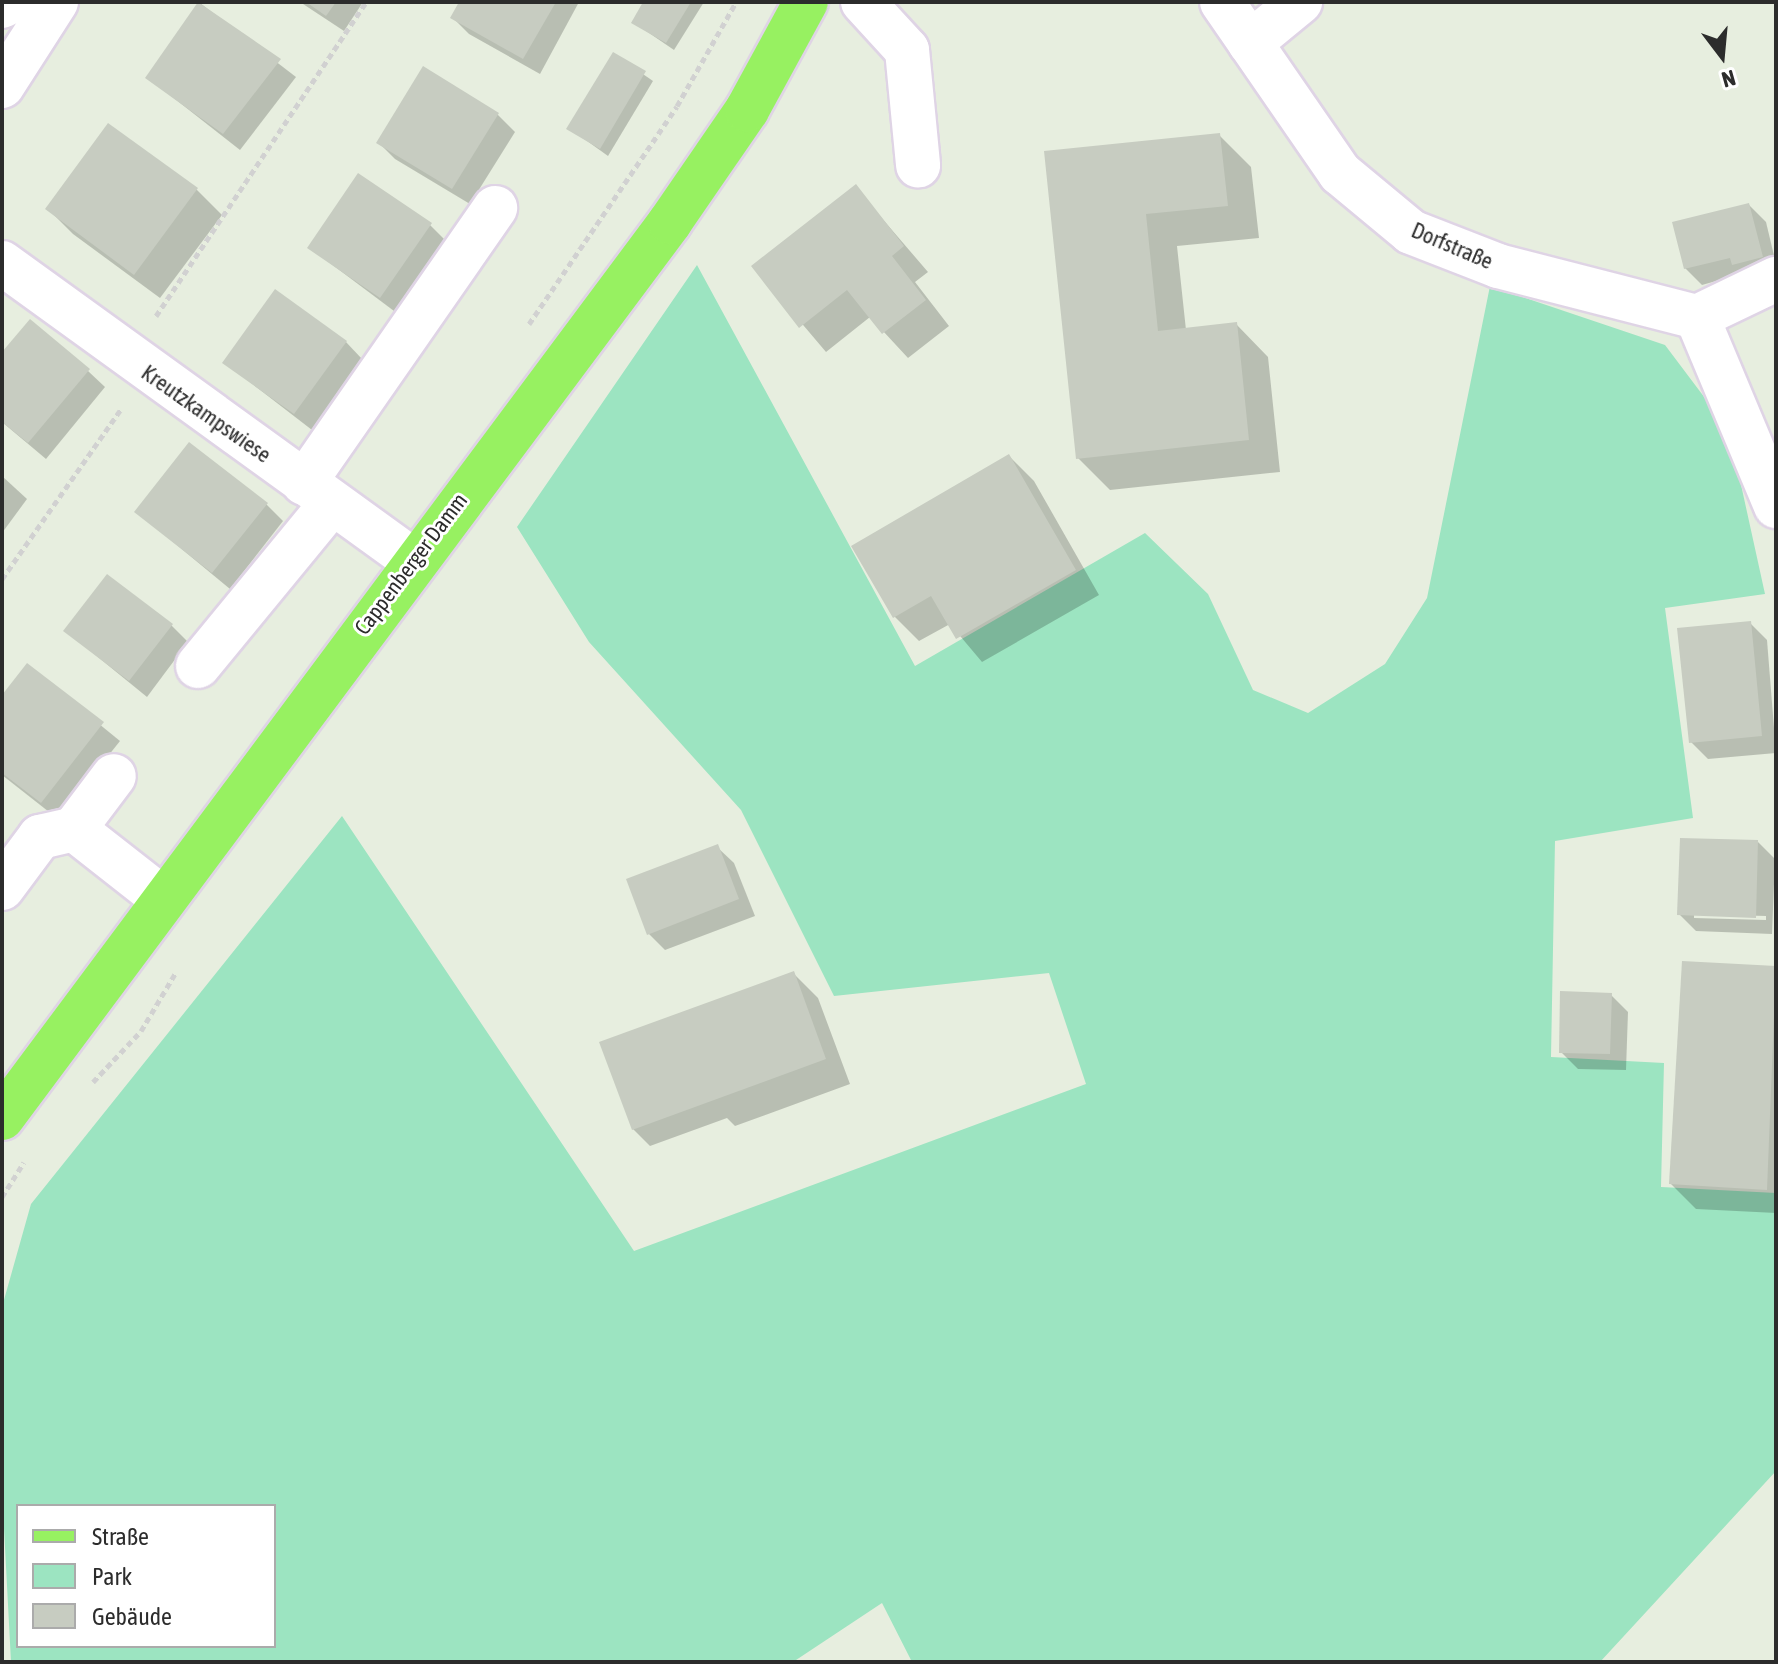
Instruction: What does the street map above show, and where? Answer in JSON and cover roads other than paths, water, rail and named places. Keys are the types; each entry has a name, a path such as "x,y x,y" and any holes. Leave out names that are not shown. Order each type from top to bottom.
{"main road":[{"name":"Cappenberger Damm","path":"2,1118 162,898 670,222 747,110 806,2"}],"street":[{"path":"2,6 10,2"},
{"path":"2,86 56,2"},
{"path":"863,2 907,50 918,165"},
{"name":"Dorfstraße","path":"1222,2 1340,173 1411,232 1498,266 1697,317"},
{"path":"1250,43 1300,2"},
{"path":"198,666 318,493 495,208"},
{"name":"Kreutzkampswiese","path":"2,263 147,372 414,561"},
{"path":"1776,279 1697,317 1776,506"},
{"path":"2,888 40,837 74,829 114,776"},
{"path":"74,829 162,898"}]}
